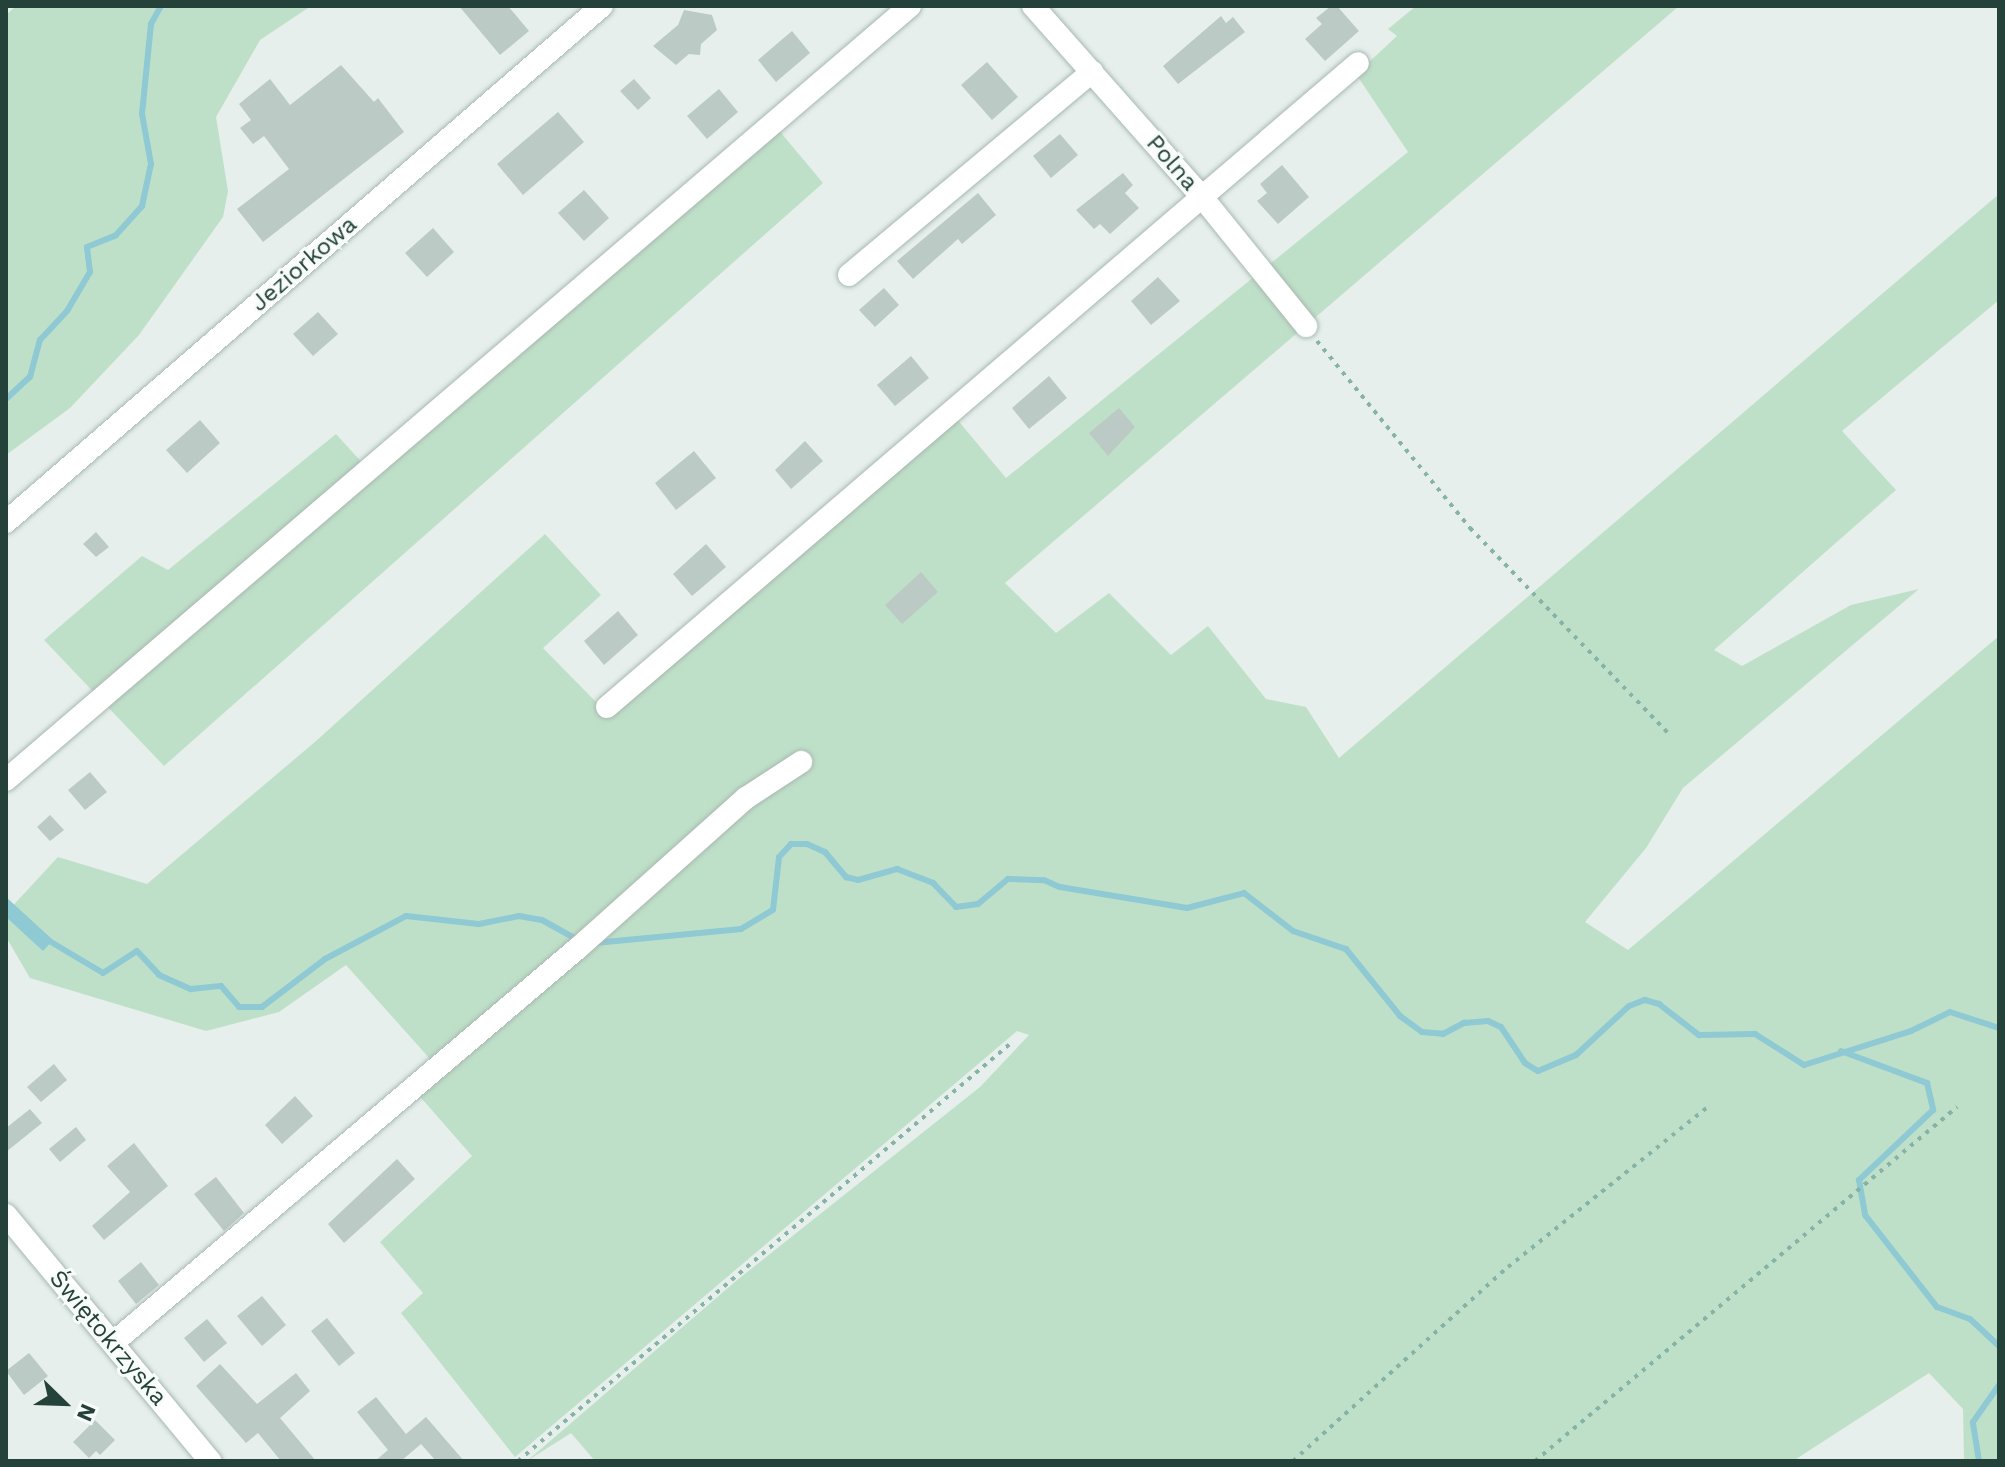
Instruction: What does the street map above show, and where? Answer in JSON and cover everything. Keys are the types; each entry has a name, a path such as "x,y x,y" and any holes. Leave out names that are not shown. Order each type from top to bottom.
{"street":[{"name":"Jeziorkowa","path":"6,522 602,6"},
{"path":"6,780 910,6"},
{"name":"Polna","path":"1033,6 1202,197 1306,326"},
{"path":"607,707 1358,63"},
{"path":"849,275 1092,72"},
{"path":"113,1343 578,948 746,798 801,762"},
{"name":"Świętokrzyska","path":"6,1215 210,1461"}],"path":[{"path":"1306,326 1470,528 1670,735"},
{"path":"518,1461 1011,1043"},
{"path":"1293,1461 1508,1267 1710,1105"},
{"path":"1535,1461 1957,1107"}],"green space":[{"path":"16,6 311,6 260,40 216,117 228,191 223,217 139,335 70,408 6,455 6,15"},
{"path":"1416,6 1679,6 1005,583 1056,633 1109,593 1171,655 1208,626 1266,699 1306,707 1339,758 1999,194 1999,300 1842,431 1896,490 1714,650 1742,666 1851,605 1919,589 1683,788 1646,848 1585,922 1628,950 1999,636 1999,1461 1964,1461 1963,1409 1929,1373 1793,1461 595,1461 571,1433 527,1461 736,1281 980,1087 1029,1035 1017,1031 515,1457 401,1313 423,1293 380,1242 472,1156 408,1083 431,1060 346,965 279,1012 206,1031 30,978 6,937 6,913 58,857 147,884 316,741 545,534 601,595 543,648 598,704 956,418 1006,478 1408,152 1356,74 1397,36 1388,29"},
{"path":"777,128 823,183 164,766 44,640 142,556 168,570 336,434 376,478"}],"water":[{"path":"6,897 53,940 43,951 6,917"}],"building":[{"path":"459,6 508,6 529,31 500,55"},
{"path":"1331,6 1337,6 1359,31 1325,61 1305,39 1322,24 1316,18"},
{"path":"684,10 712,15 717,30 701,44 700,55 689,54 676,65 653,46 678,25"},
{"path":"1221,16 1226,23 1233,17 1245,32 1178,84 1163,66"},
{"path":"792,31 810,53 776,82 758,60"},
{"path":"987,62 1018,97 992,120 961,85"},
{"path":"341,65 374,102 378,98 404,132 263,242 237,209 289,169 264,136 253,144 240,128 251,120 239,104 270,79 290,105"},
{"path":"634,79 651,98 638,110 620,91"},
{"path":"719,89 738,112 707,139 687,116"},
{"path":"558,112 584,142 523,195 497,164"},
{"path":"1060,134 1078,155 1051,178 1033,156"},
{"path":"1282,165 1309,197 1278,224 1257,201 1267,193 1260,184"},
{"path":"1123,173 1133,185 1125,193 1139,208 1110,234 1100,224 1094,229 1076,210"},
{"path":"584,190 609,218 584,241 558,213"},
{"path":"978,193 996,215 962,244 958,239 913,279 897,261"},
{"path":"433,228 454,252 427,277 405,253"},
{"path":"1158,277 1180,301 1151,325 1131,301"},
{"path":"884,288 899,305 875,327 859,310"},
{"path":"318,312 338,334 313,356 293,334"},
{"path":"911,356 929,378 895,406 877,385"},
{"path":"1049,376 1067,398 1029,429 1012,408"},
{"path":"1119,408 1135,427 1108,456 1089,433"},
{"path":"200,420 220,443 187,473 166,450"},
{"path":"805,441 823,461 791,489 775,470"},
{"path":"694,451 716,478 676,510 655,483"},
{"path":"96,532 109,547 96,557 83,544"},
{"path":"706,544 726,567 692,596 673,574"},
{"path":"921,572 938,592 902,624 885,605"},
{"path":"618,611 638,635 604,665 584,641"},
{"path":"90,772 107,792 85,810 68,790"},
{"path":"50,815 64,830 50,841 37,827"},
{"path":"54,1064 67,1080 41,1102 27,1087"},
{"path":"295,1096 313,1116 282,1144 265,1125"},
{"path":"30,1109 42,1123 6,1152 6,1128"},
{"path":"76,1127 86,1140 60,1162 49,1149"},
{"path":"134,1143 168,1186 104,1240 92,1226 130,1192 107,1166"},
{"path":"397,1159 415,1179 344,1243 328,1224"},
{"path":"216,1177 244,1213 224,1231 194,1194"},
{"path":"141,1262 159,1285 136,1304 118,1281"},
{"path":"262,1296 286,1325 262,1346 237,1316"},
{"path":"327,1318 355,1353 339,1366 311,1331"},
{"path":"207,1319 227,1343 204,1362 184,1338"},
{"path":"29,1353 48,1376 24,1395 6,1371"},
{"path":"220,1364 257,1404 296,1373 310,1391 280,1418 316,1461 281,1461 258,1433 246,1443 196,1386"},
{"path":"376,1397 406,1434 426,1417 464,1461 436,1461 421,1444 401,1461 375,1461 388,1450 357,1412"},
{"path":"95,1420 115,1440 100,1455 96,1451 89,1458 73,1442"}],"waterway":[{"path":"6,399 30,377 40,340 67,311 90,272 87,247 116,235 142,206 151,164 142,114 151,24 161,6"},
{"path":"595,943 741,929 773,910 779,857 791,844 807,844 825,852 846,877 858,880 897,869 933,883 956,907 978,904 1008,879 1044,880 1060,887 1187,908 1244,893 1293,931 1346,949 1400,1016 1422,1032 1443,1034 1464,1023 1488,1021 1501,1027 1525,1063 1538,1071 1576,1055 1629,1006 1645,1000 1659,1004 1699,1035 1755,1034 1804,1065 1911,1031 1950,1012 1999,1028"},
{"path":"46,939 103,973 137,951 159,975 191,989 221,986 239,1007 262,1007 325,959 406,916 479,924 519,916 542,920 580,941"},
{"path":"1841,1051 1927,1083 1933,1110 1859,1180 1865,1215 1937,1307 1970,1319 1999,1346"},
{"path":"1979,1461 1973,1422 1999,1385"}]}
